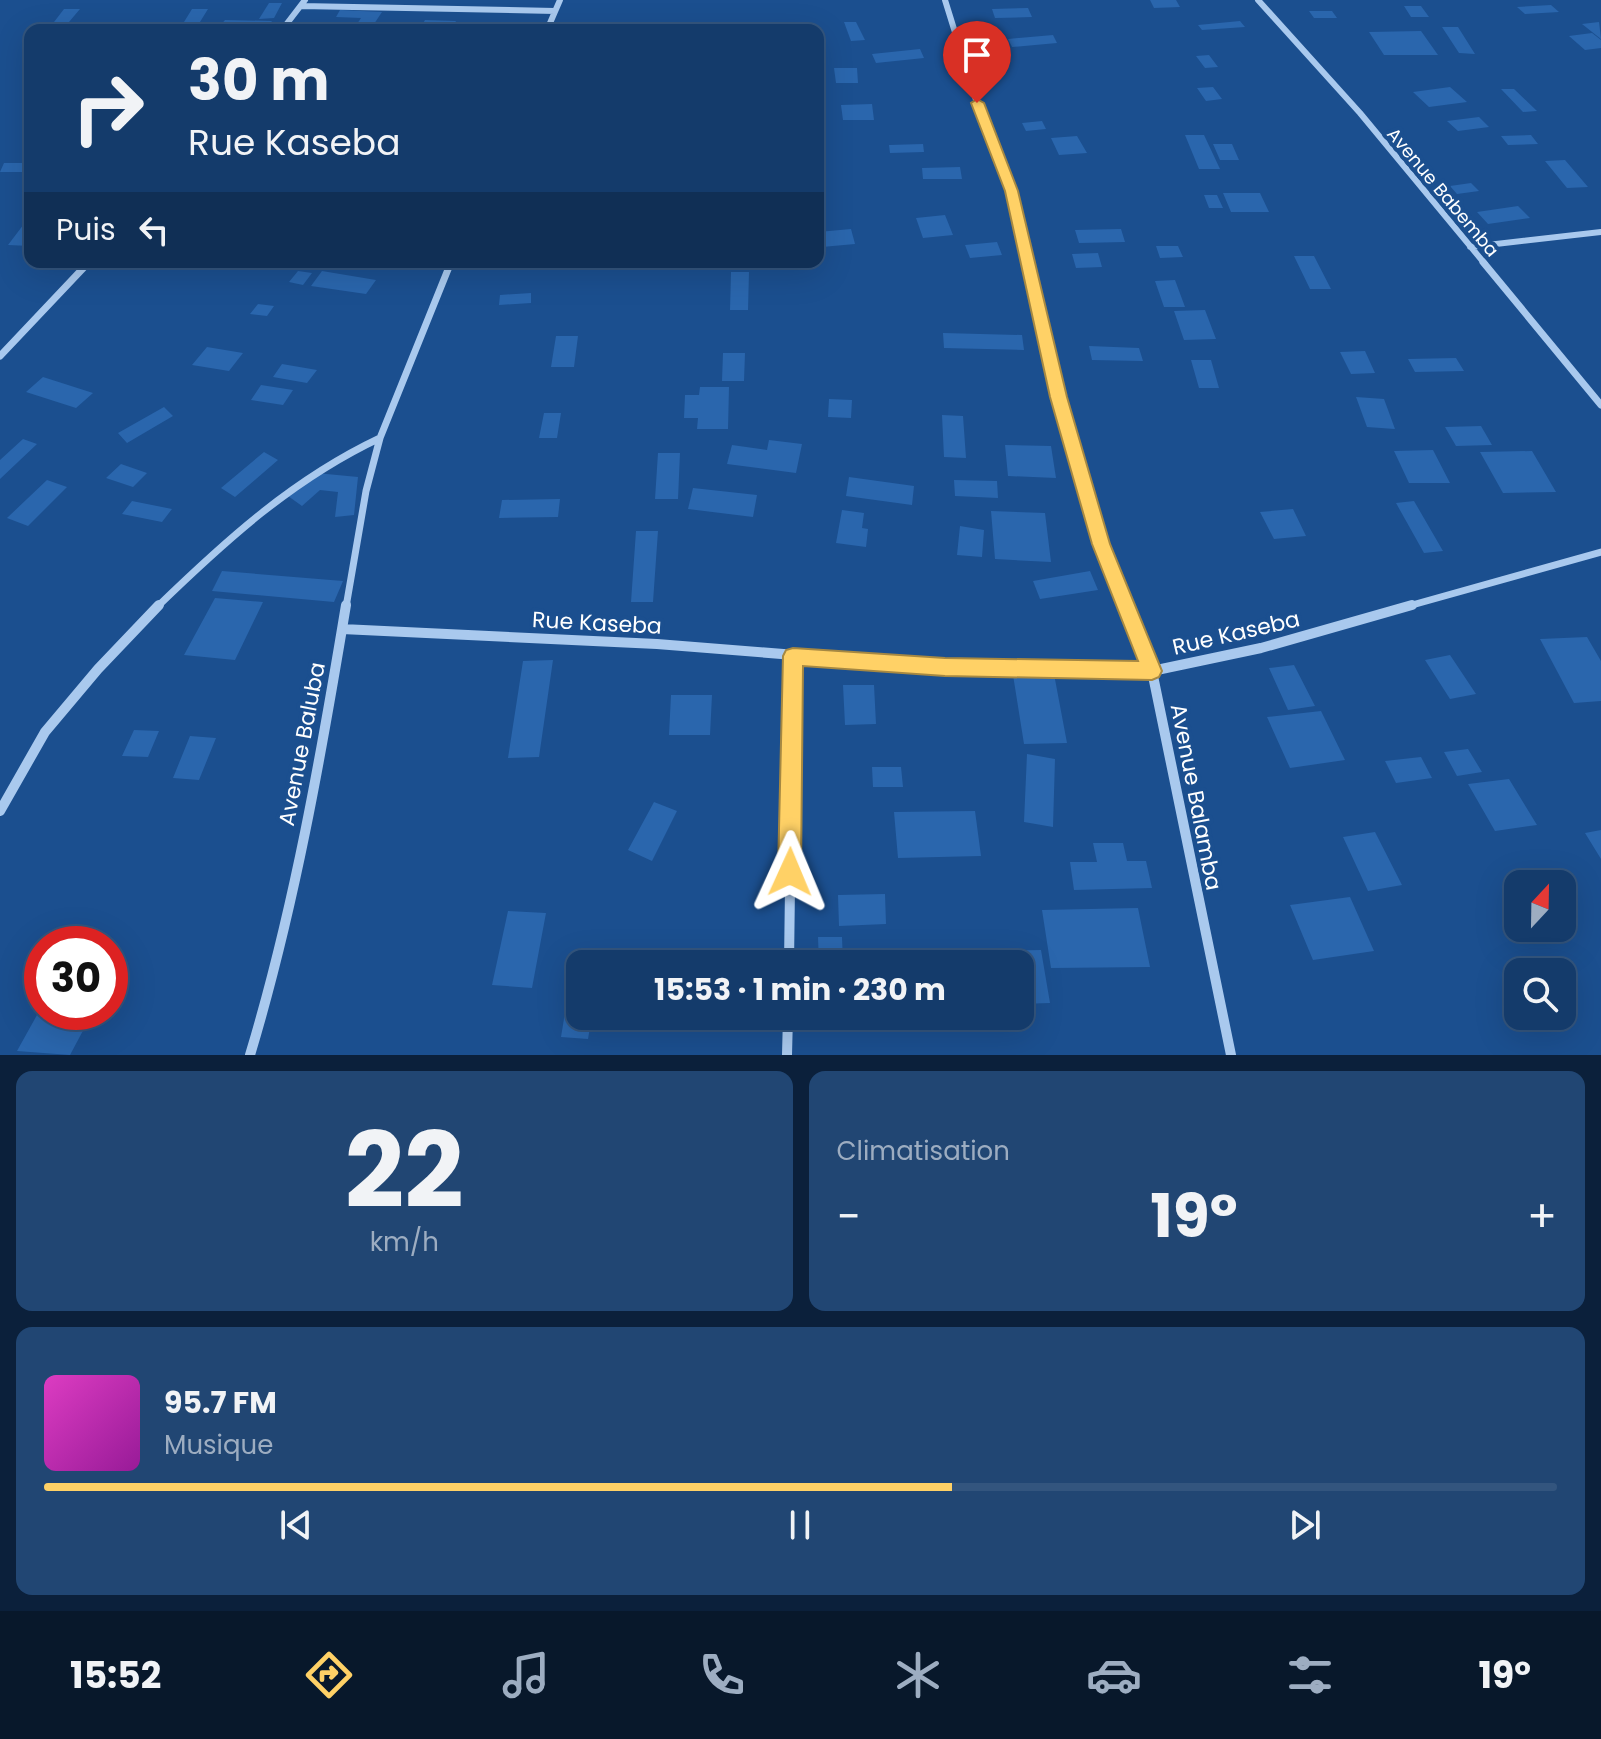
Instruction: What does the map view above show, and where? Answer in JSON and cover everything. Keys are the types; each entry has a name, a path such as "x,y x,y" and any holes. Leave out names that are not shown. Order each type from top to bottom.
{"street":[{"path":"550,24 560,0"},
{"name":"Avenue Balamba","path":"945,0 977,103 1012,191 1058,397 1101,544 1152,671 1231,1055"},
{"name":"Avenue Babemba","path":"1258,0 1360,113 1601,405"},
{"path":"287,24 303,3 555,11"},
{"path":"1470,247 1601,232"},
{"path":"0,356 83,268"},
{"name":"Avenue Baluba","path":"250,1055 280,943 327,719 366,491 380,438 449,268"},
{"path":"0,811 43,734 104,660 171,594 293,485 338,456 380,438"},
{"name":"Rue Kaseba","path":"342,629 657,644 945,667 1152,671 1261,648 1601,552"},
{"path":"789,950 793,656"},
{"path":"787,1055 788,1030"}],"building":[{"path":"1150,0 1176,0 1180,7 1154,8"},
{"path":"269,3 282,3 274,18 259,19"},
{"path":"1551,5 1559,12 1525,14 1517,7"},
{"path":"1404,6 1421,6 1429,17 1411,17"},
{"path":"1028,8 1032,17 995,18 992,9"},
{"path":"64,9 80,9 69,22 54,22"},
{"path":"192,9 208,9 200,22 184,22"},
{"path":"340,10 382,12 374,24 357,24 361,18 336,17"},
{"path":"1309,11 1332,11 1337,18 1314,18"},
{"path":"225,20 272,21 270,24 222,24"},
{"path":"425,20 456,21 454,24 423,24"},
{"path":"1240,21 1245,27 1202,30 1198,25"},
{"path":"844,22 856,22 865,40 851,41"},
{"path":"1599,22 1601,39 1582,24"},
{"path":"1442,27 1458,27 1475,54 1459,53"},
{"path":"1421,31 1438,55 1384,55 1369,32"},
{"path":"1592,33 1601,40 1601,48 1585,50 1569,36"},
{"path":"1053,35 1057,43 1012,47 1008,39"},
{"path":"920,49 924,58 876,63 872,54"},
{"path":"1209,55 1218,67 1205,68 1196,56"},
{"path":"834,68 857,68 858,83 836,83"},
{"path":"1213,87 1222,99 1206,101 1197,88"},
{"path":"1450,87 1467,102 1429,107 1413,92"},
{"path":"1501,89 1514,89 1537,111 1523,112"},
{"path":"872,104 874,120 843,120 841,105"},
{"path":"1479,117 1489,127 1458,131 1447,121"},
{"path":"1042,121 1046,129 1026,131 1022,123"},
{"path":"1185,135 1204,135 1220,169 1199,169"},
{"path":"1531,135 1538,144 1508,145 1501,136"},
{"path":"1077,136 1087,153 1059,155 1051,138"},
{"path":"923,144 924,152 890,153 889,145"},
{"path":"1213,144 1232,144 1239,160 1220,160"},
{"path":"1565,160 1588,187 1567,188 1545,161"},
{"path":"4,163 24,163 24,172 0,172"},
{"path":"960,167 962,179 923,179 922,168"},
{"path":"1471,183 1479,191 1457,194 1450,186"},
{"path":"1223,193 1260,193 1269,212 1231,212"},
{"path":"1204,195 1217,195 1223,208 1209,208"},
{"path":"1518,206 1530,218 1488,224 1477,212"},
{"path":"945,215 953,235 923,238 916,218"},
{"path":"24,224 24,246 8,245"},
{"path":"851,229 855,244 824,247 824,231"},
{"path":"1121,229 1125,242 1079,243 1075,230"},
{"path":"997,242 1002,255 970,258 965,245"},
{"path":"1156,246 1178,246 1183,257 1160,258"},
{"path":"1098,253 1102,267 1076,268 1072,254"},
{"path":"1294,256 1314,256 1331,289 1310,289"},
{"path":"298,271 312,273 303,285 289,282"},
{"path":"322,271 376,280 366,294 311,286"},
{"path":"731,272 749,272 748,310 730,310"},
{"path":"1175,280 1185,307 1164,307 1155,281"},
{"path":"531,293 531,303 499,305 500,295"},
{"path":"258,304 274,306 267,316 250,314"},
{"path":"1205,310 1216,339 1184,340 1174,311"},
{"path":"943,333 1022,335 1024,350 944,348"},
{"path":"556,336 578,336 574,367 551,367"},
{"path":"1089,346 1139,348 1143,361 1092,360"},
{"path":"207,347 243,353 229,371 192,365"},
{"path":"1365,351 1375,373 1351,374 1340,352"},
{"path":"723,353 745,353 744,381 722,381"},
{"path":"1456,358 1464,371 1415,372 1408,359"},
{"path":"1191,360 1211,360 1219,388 1199,388"},
{"path":"282,364 317,370 307,383 273,377"},
{"path":"43,377 93,393 76,408 26,392"},
{"path":"261,385 293,390 283,405 251,400"},
{"path":"700,387 729,387 728,429 697,429 698,418 684,418 685,395 699,395"},
{"path":"1356,397 1384,399 1395,429 1367,427"},
{"path":"829,399 852,400 851,418 828,417"},
{"path":"164,407 173,416 127,443 118,433"},
{"path":"544,413 561,413 557,438 539,438"},
{"path":"942,415 963,416 966,458 944,457"},
{"path":"1481,426 1492,445 1456,446 1445,427"},
{"path":"23,439 37,444 0,479 0,460"},
{"path":"769,440 802,444 796,473 727,464 732,445 767,450"},
{"path":"1005,445 1051,446 1056,478 1008,476"},
{"path":"1433,450 1450,483 1409,483 1394,451"},
{"path":"1532,451 1556,492 1503,493 1480,452"},
{"path":"264,452 278,460 235,497 221,488"},
{"path":"658,453 680,453 678,499 655,499"},
{"path":"121,464 147,473 133,487 106,478"},
{"path":"316,473 358,477 354,515 335,517 338,492 320,490 302,506 288,496"},
{"path":"849,477 914,486 912,505 846,496"},
{"path":"47,480 67,487 28,526 7,518"},
{"path":"954,480 997,481 998,498 955,496"},
{"path":"693,488 757,495 753,517 688,509"},
{"path":"560,499 558,517 499,518 502,500"},
{"path":"132,501 172,509 162,522 122,514"},
{"path":"1414,501 1443,551 1424,553 1396,503"},
{"path":"1293,509 1306,536 1274,539 1260,512"},
{"path":"842,510 864,513 862,528 868,529 866,547 836,543"},
{"path":"991,511 1045,513 1051,562 995,559"},
{"path":"960,526 984,530 982,557 957,555"},
{"path":"636,531 658,531 653,602 631,602"},
{"path":"222,571 343,581 334,602 212,591"},
{"path":"1090,571 1098,590 1040,599 1033,581"},
{"path":"215,598 263,602 235,660 184,655"},
{"path":"1587,637 1601,661 1601,701 1574,703 1540,639"},
{"path":"1450,655 1476,694 1450,699 1425,660"},
{"path":"553,660 539,757 508,758 523,661"},
{"path":"1294,665 1315,706 1288,710 1269,668"},
{"path":"1054,674 1067,743 1024,744 1013,675"},
{"path":"843,685 874,685 876,724 845,725"},
{"path":"671,695 712,695 710,735 669,735"},
{"path":"1321,711 1345,760 1290,768 1267,717"},
{"path":"134,730 159,731 148,757 122,756"},
{"path":"190,736 216,738 199,780 173,778"},
{"path":"1468,749 1482,772 1457,776 1444,752"},
{"path":"1027,754 1055,759 1053,827 1024,822"},
{"path":"1421,757 1432,778 1396,783 1385,761"},
{"path":"872,767 901,767 903,787 873,787"},
{"path":"1509,779 1537,825 1495,831 1468,784"},
{"path":"654,802 677,811 652,861 628,850"},
{"path":"975,811 981,856 898,858 894,812"},
{"path":"1601,830 1601,859 1585,833"},
{"path":"1375,832 1402,885 1368,891 1343,837"},
{"path":"1093,843 1123,843 1127,861 1146,861 1152,888 1074,890 1070,862 1097,862"},
{"path":"885,894 886,924 839,926 838,895"},
{"path":"1350,897 1374,951 1313,960 1290,905"},
{"path":"1138,908 1150,967 1051,968 1042,910"},
{"path":"508,911 546,913 532,988 492,985"},
{"path":"818,937 842,937 842,950 818,950"},
{"path":"1034,950 1041,950 1050,1003 1034,1004"},
{"path":"566,1006 566,1030 590,1030 588,1039 561,1037"},
{"path":"29,1030 83,1030 70,1055 17,1051"}],"route":[{"path":"790,872 793,656 945,667 1152,671 1101,544 1058,397 1012,191 977,103"}]}
